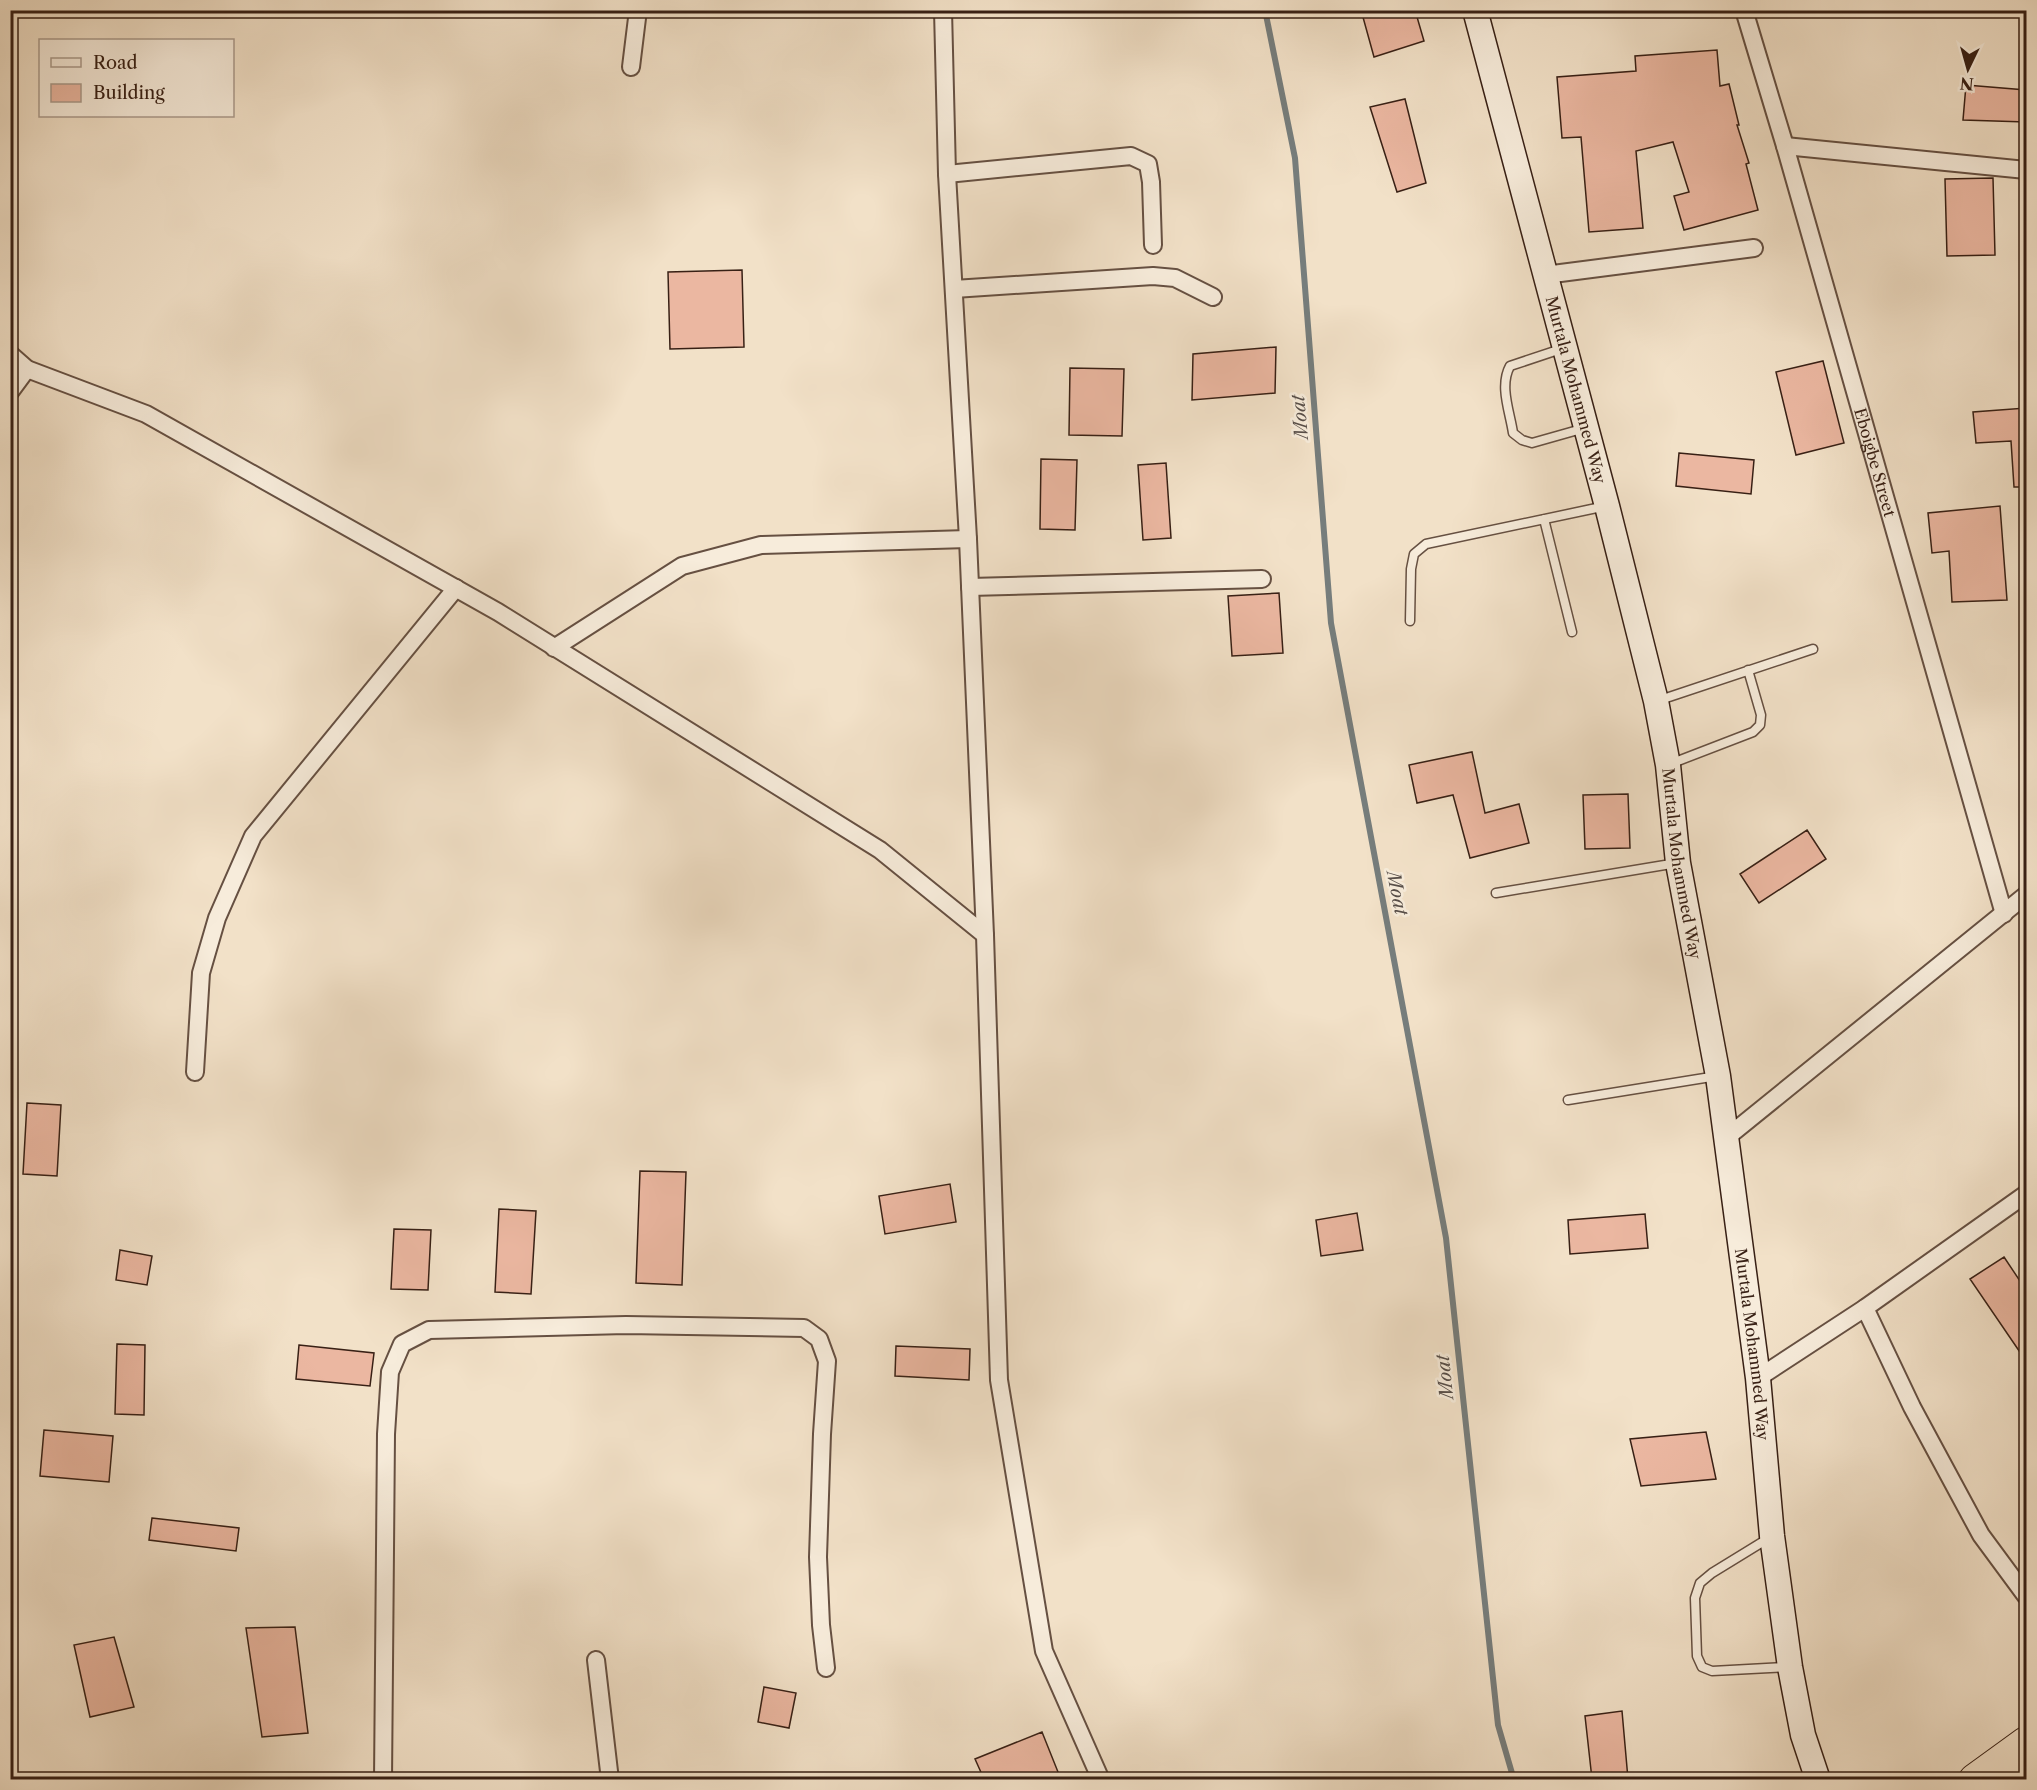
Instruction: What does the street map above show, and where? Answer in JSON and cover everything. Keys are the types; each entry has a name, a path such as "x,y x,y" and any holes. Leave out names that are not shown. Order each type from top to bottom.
{"highway":[{"path":"1975,1779 2026,1743"},
{"path":"2020,1779 2026,1775"}],"street":[{"path":"631,67 638,10"},
{"path":"943,10 947,174 968,539 985,935 999,1380 1044,1651 1101,1779"},
{"name":"Murtala Mohammed Way","path":"1475,10 1607,506 1656,701 1668,765 1678,863 1718,1076 1758,1378 1772,1536 1790,1667 1803,1735"},
{"name":"Eboigbe Street","path":"1744,10 1785,146 2004,914"},
{"path":"1785,146 2026,170"},
{"path":"947,174 1131,156 1148,164 1151,182 1153,245"},
{"path":"1545,275 1754,248"},
{"path":"954,289 1153,276 1174,278 1213,297"},
{"path":"10,354 27,369 146,414 456,588 880,850 985,935"},
{"path":"10,392 27,369"},
{"path":"554,648 682,566 761,545 968,539"},
{"path":"970,587 1262,579"},
{"path":"195,1072 201,973 217,918 253,836 456,588"},
{"path":"1726,1138 2026,895"},
{"path":"1758,1378 1865,1308 2026,1194"},
{"path":"1865,1308 1912,1407 1981,1535 2026,1596"},
{"path":"383,1779 386,1434 390,1372 402,1344 429,1330 626,1325 804,1328 819,1339 826,1362 818,1557 821,1625 826,1668"},
{"path":"596,1660 610,1779"},
{"path":"1801,1779 1803,1735"},
{"path":"1803,1735 1818,1779"}],"lane":[{"path":"1565,348 1510,366 1505,375 1505,387 1513,433 1522,440 1532,443 1586,428"},
{"path":"1410,621 1411,569 1414,554 1426,544 1607,506"},
{"path":"1544,519 1572,632"},
{"path":"1656,701 1814,649"},
{"path":"1668,765 1753,732 1760,725 1761,715 1748,670"},
{"path":"1496,893 1678,863"},
{"path":"1568,1100 1718,1076"},
{"path":"1772,1536 1712,1573 1700,1583 1695,1598 1697,1656 1702,1667 1712,1671 1790,1667"}],"building":[{"path":"1361,10 1415,10 1424,41 1374,57"},
{"path":"1717,50 1720,86 1729,84 1758,210 1684,230 1674,196 1689,192 1673,142 1636,151 1643,228 1589,232 1581,137 1562,138 1557,77 1636,71 1635,56"},
{"path":"1966,85 2026,90 2026,122 1963,120"},
{"path":"1405,99 1426,183 1397,192 1370,107"},
{"path":"1993,178 1995,255 1947,256 1945,179"},
{"path":"742,270 744,347 670,349 668,272"},
{"path":"1276,347 1275,393 1192,400 1193,354"},
{"path":"1823,361 1844,443 1796,455 1776,372"},
{"path":"1070,368 1124,369 1122,436 1069,435"},
{"path":"2026,408 2026,487 2014,487 2011,441 1976,443 1973,412"},
{"path":"1679,453 1754,460 1751,494 1676,486"},
{"path":"1041,459 1077,460 1075,530 1040,529"},
{"path":"1166,463 1171,538 1143,540 1138,465"},
{"path":"2000,506 2007,600 1952,602 1949,551 1932,553 1928,513"},
{"path":"1279,593 1283,653 1232,656 1228,596"},
{"path":"1472,752 1485,813 1519,804 1529,843 1470,858 1453,795 1417,803 1409,765"},
{"path":"1628,794 1630,848 1585,849 1583,795"},
{"path":"1807,830 1826,859 1759,903 1740,874"},
{"path":"27,1103 61,1105 57,1176 23,1174"},
{"path":"640,1171 686,1172 682,1285 636,1283"},
{"path":"950,1184 956,1222 885,1234 879,1196"},
{"path":"499,1209 536,1211 531,1294 495,1292"},
{"path":"1357,1213 1363,1250 1321,1256 1316,1220"},
{"path":"1645,1214 1648,1248 1570,1254 1568,1220"},
{"path":"394,1229 431,1230 428,1290 391,1289"},
{"path":"120,1250 152,1256 147,1285 116,1280"},
{"path":"2004,1257 2026,1290 2026,1361 1970,1279"},
{"path":"117,1344 145,1345 144,1415 115,1414"},
{"path":"299,1345 374,1353 370,1386 296,1379"},
{"path":"896,1346 970,1349 969,1380 895,1376"},
{"path":"44,1430 113,1436 109,1482 40,1476"},
{"path":"1706,1432 1716,1479 1641,1486 1630,1439"},
{"path":"152,1518 239,1528 236,1551 149,1540"},
{"path":"295,1627 308,1733 262,1737 246,1628"},
{"path":"114,1637 134,1707 90,1717 74,1645"},
{"path":"764,1687 796,1693 789,1728 758,1722"},
{"path":"1622,1711 1628,1779 1592,1779 1585,1716"},
{"path":"1042,1732 1058,1772 1038,1779 984,1779 975,1759"}],"waterway":[{"name":"Moat","path":"1265,10 1295,158 1331,623 1446,1238 1498,1725 1514,1780"}]}
